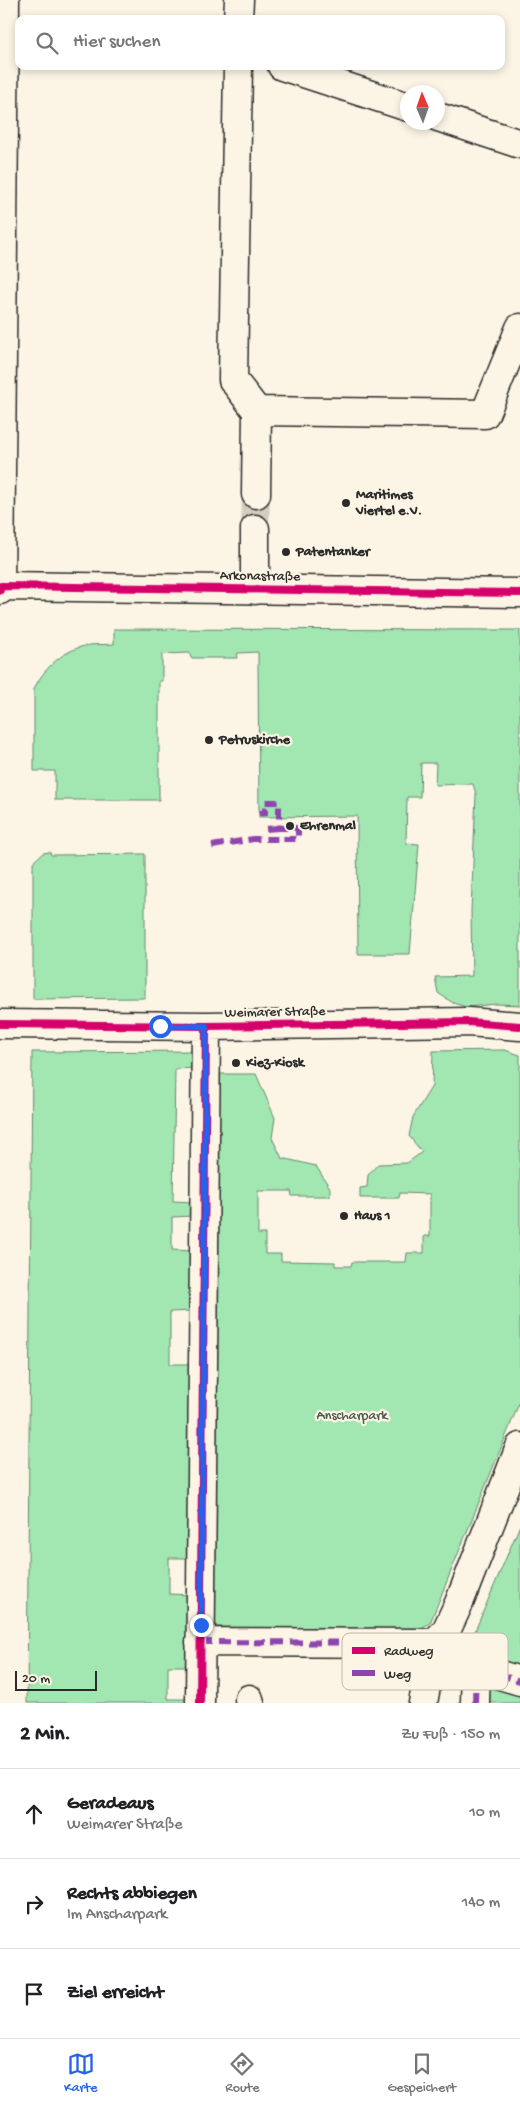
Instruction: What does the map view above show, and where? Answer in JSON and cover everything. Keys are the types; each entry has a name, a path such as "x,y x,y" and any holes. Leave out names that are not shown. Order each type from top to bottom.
{"street":[{"path":"0,590 5,0"},
{"path":"238,15 239,0"},
{"path":"238,70 233,380 258,411 256,494"},
{"path":"294,70 400,104"},
{"path":"445,119 520,144"},
{"path":"258,411 485,414 520,328"},
{"path":"255,528 255,590"},
{"name":"Arkonastraße","path":"1,586 520,593"},
{"name":"Weimarer Straße","path":"0,1024 206,1026 468,1022 520,1026"},
{"path":"200,1703 206,1026"},
{"path":"444,1633 458,1603 520,1447"},
{"path":"200,1642 342,1643"},
{"path":"508,1677 520,1681"},
{"path":"423,1703 425,1690"},
{"path":"474,1703 475,1690"}],"green space":[{"path":"114,629 520,630 520,1005 496,1004 466,1007 453,1003 438,993 435,977 472,976 471,911 476,794 473,784 435,785 436,763 421,763 420,797 407,797 406,843 419,844 410,954 358,954 357,816 259,817 258,652 238,653 237,658 191,658 190,653 162,654 162,681 159,681 159,800 55,800 55,771 34,771 34,689 50,666 64,654 81,647 114,644"},
{"path":"50,852 51,855 145,854 145,998 33,999 33,862 43,853"},
{"name":"Anscharpark","path":"505,1050 520,1055 520,1401 430,1623 414,1632 218,1627 201,1615 205,1074 256,1074 275,1118 272,1138 282,1158 316,1166 330,1188 330,1196 292,1196 291,1191 258,1191 258,1234 265,1234 265,1254 281,1254 281,1261 335,1262 335,1266 351,1266 352,1262 406,1262 407,1253 424,1253 424,1236 430,1236 430,1194 400,1193 399,1198 360,1198 360,1188 367,1187 368,1175 378,1164 407,1163 422,1152 409,1136 413,1117 432,1086 433,1051"},
{"path":"197,1051 197,1068 175,1069 173,1201 194,1202 194,1216 172,1217 172,1250 193,1251 192,1311 170,1312 170,1364 191,1364 191,1558 169,1558 169,1594 191,1595 191,1666 168,1666 168,1699 189,1699 189,1703 27,1703 32,1052"},
{"path":"520,1525 520,1703 475,1703 473,1690 508,1690 508,1633 474,1633"}],"tunnel":[{"path":"255,529 256,494"}],"marked path":[{"path":"212,846 253,839 298,839 298,828 279,828 279,802 265,802 265,813 259,813"},
{"path":"266,829 279,828"},
{"path":"200,1642 342,1643"},
{"path":"508,1677 520,1681"},
{"path":"475,1690 475,1703"}],"cycle path":[{"path":"0,590 1,586 520,593"},
{"path":"0,1024 206,1026 468,1022 520,1026"},
{"path":"200,1703 206,1026"}],"place":[{"name":"Maritimes Viertel e.V.","path":"346,503"},
{"name":"Patentanker","path":"286,552"},
{"name":"Petruskirche","path":"209,740"},
{"name":"Ehrenmal","path":"290,826"},
{"name":"Kiez-Kiosk","path":"236,1063"},
{"name":"Haus 1","path":"344,1216"}],"route":[{"path":"160,1026 206,1026 201,1625"}]}
